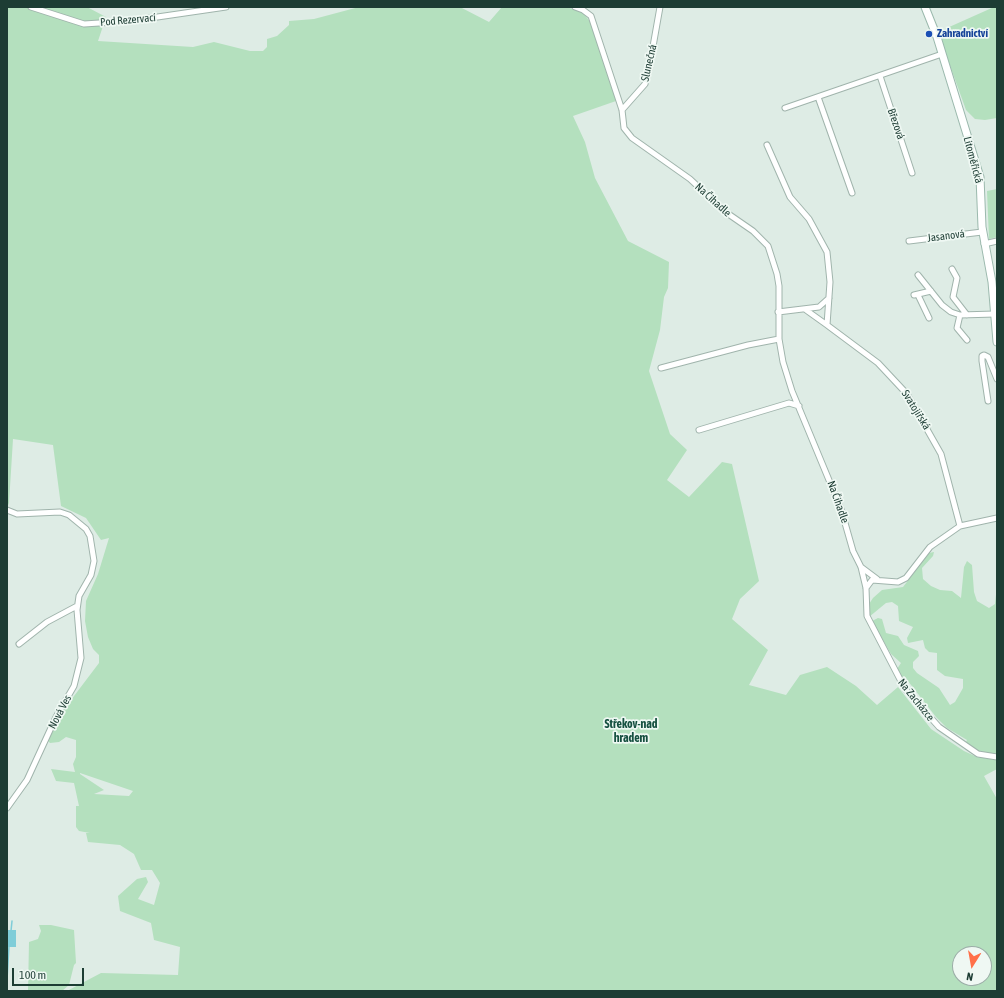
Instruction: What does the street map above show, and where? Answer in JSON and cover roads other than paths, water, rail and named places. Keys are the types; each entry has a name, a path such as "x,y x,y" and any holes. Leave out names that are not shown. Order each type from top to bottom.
{"main road":[{"name":"Litoměřická","path":"925,7 942,54 980,177 982,232 992,282 997,342"}],"street":[{"name":"Pod Rezervací","path":"31,7 84,24 130,21 226,7"},
{"name":"Na Čihadle","path":"574,7 588,13 595,25 622,110 624,128 632,138 690,179 724,211 753,231 768,246 777,274 779,286 779,340 788,378 841,509 853,551 861,567 863,577"},
{"name":"Slunečná","path":"622,110 632,101 645,84 660,7"},
{"path":"785,108 942,54"},
{"name":"Březová","path":"880,76 912,173"},
{"path":"818,97 852,193"},
{"path":"767,145 790,197 809,219 827,252 829,298 827,325"},
{"name":"Jasanová","path":"909,241 982,232"},
{"path":"984,244 997,241"},
{"path":"952,269 957,278 953,297 967,315"},
{"path":"918,276 942,305 951,312 960,315 995,314"},
{"path":"929,318 916,295 931,291"},
{"path":"778,312 806,310 819,307 829,298"},
{"name":"Svatojiřská","path":"806,310 878,363 907,394 942,454 960,526"},
{"path":"960,315 957,328 966,340"},
{"path":"661,368 748,345 779,340"},
{"path":"988,401 982,356 984,355 988,357 997,379"},
{"path":"699,430 789,403 799,406"},
{"name":"Nová Ves","path":"7,510 17,514 60,512 69,515 86,529 90,536 94,569 79,596 78,606 81,658 74,686 56,717 27,780 7,808"},
{"path":"866,588 872,580 898,582 906,578 930,547 960,526 997,518"},
{"path":"861,567 877,580"},
{"name":"Na Zacházce","path":"863,577 866,588 866,616 895,673 905,689 944,731 978,754 997,757"},
{"path":"19,644 47,622 78,606"}],"water":[{"path":"7,930 16,930 16,947 7,947"}],"waterway":[{"path":"11,931 12,921"},
{"path":"7,980 9,946"}],"place":[{"name":"Zahradnictví","path":"929,34"}],"district":[{"name":"Střekov-nad hradem","path":"631,731"}]}
